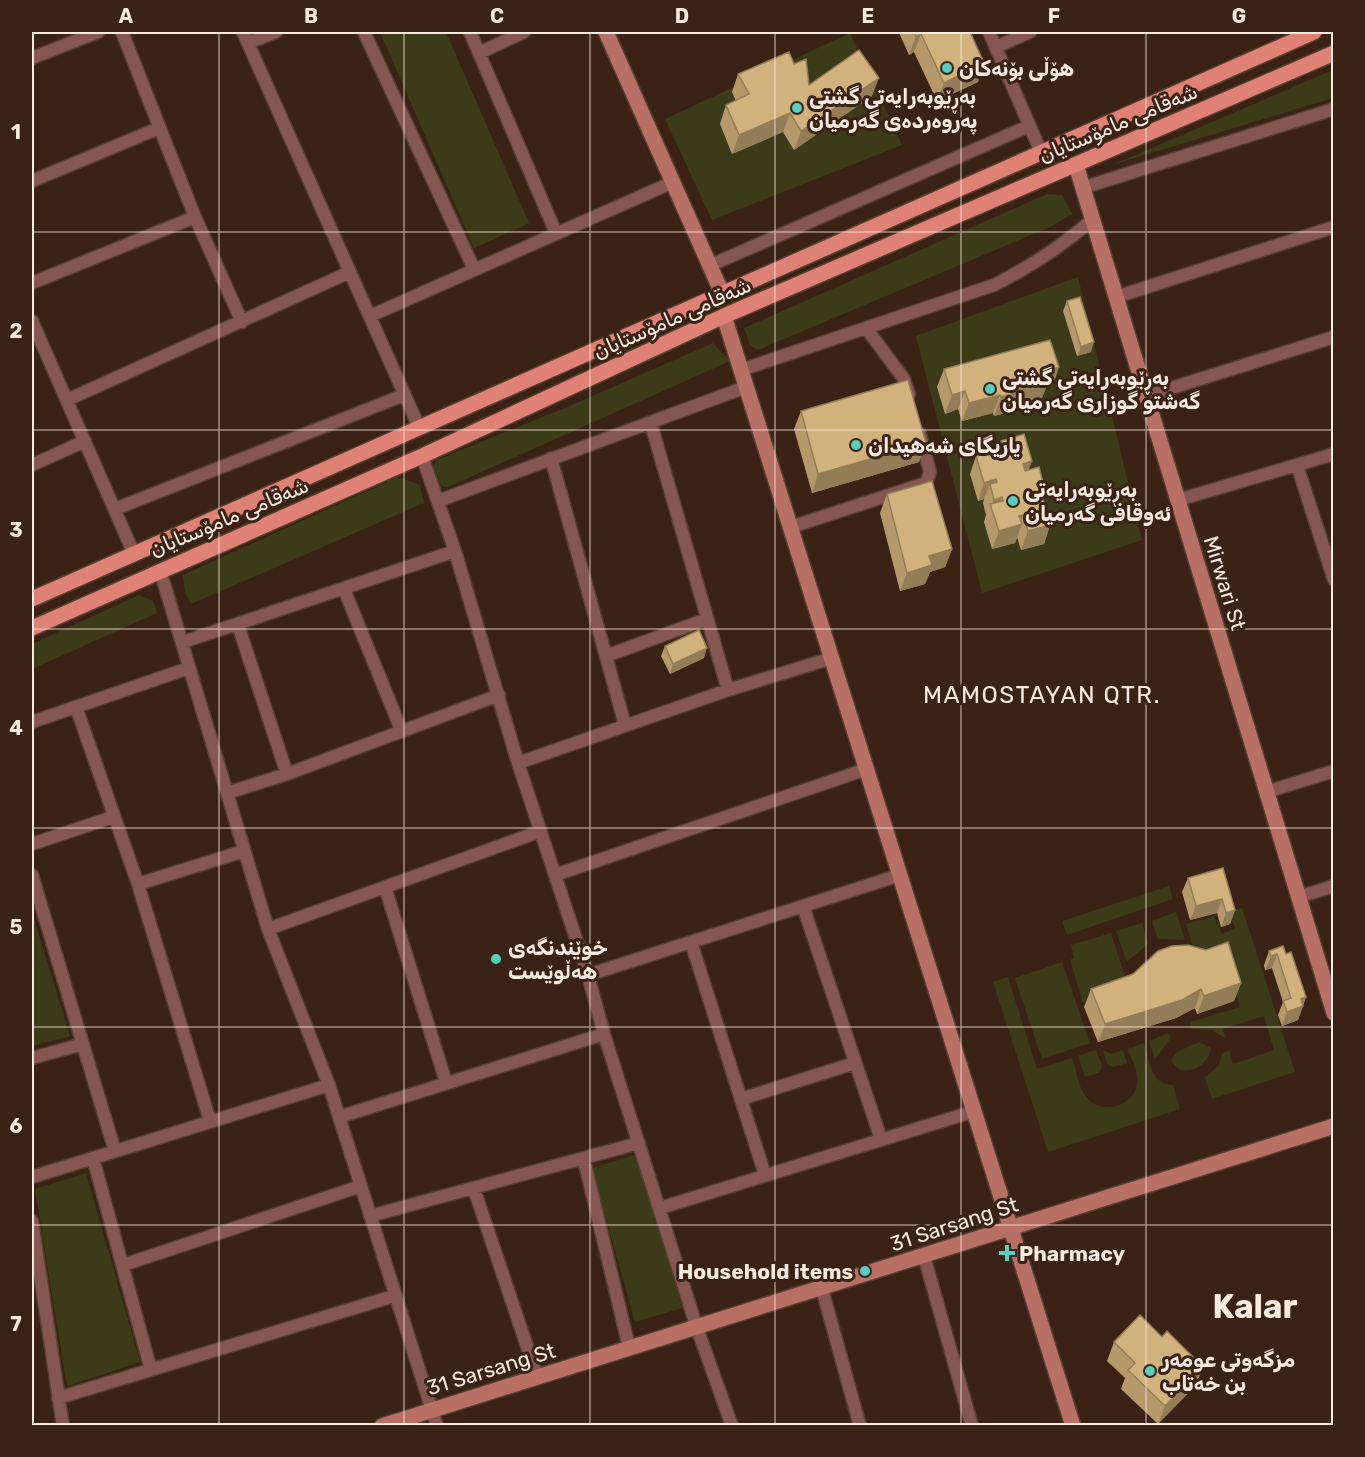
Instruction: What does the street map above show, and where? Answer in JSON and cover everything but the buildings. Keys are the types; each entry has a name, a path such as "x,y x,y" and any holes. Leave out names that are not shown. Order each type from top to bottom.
{"main road":[{"name":"شەقامی مامۆستایان","path":"32,599 1314,32"},
{"name":"شەقامی مامۆستایان","path":"32,628 159,570 422,456 724,316 1334,53"},
{"path":"911,210 910,221 920,232"},
{"path":"861,233 870,238 871,254"}],"street":[{"path":"32,58 98,32"},
{"path":"122,32 195,217 242,322"},
{"path":"243,32 419,427"},
{"path":"248,44 276,32"},
{"path":"364,32 474,269"},
{"path":"470,32 556,233"},
{"path":"479,53 524,32"},
{"path":"606,32 671,183 722,293"},
{"path":"990,32 1041,152"},
{"path":"996,47 1030,32"},
{"path":"1082,188 1334,109"},
{"path":"711,265 1029,126"},
{"path":"32,181 159,128"},
{"name":"Mirwari St","path":"1076,165 1298,897 1331,994 1334,1013"},
{"path":"370,316 671,183"},
{"path":"32,283 195,217"},
{"path":"741,370 958,299 1012,276 1063,246 1092,220"},
{"path":"1116,297 1334,227"},
{"path":"67,400 350,272"},
{"path":"724,316 1073,1425"},
{"path":"32,321 134,554"},
{"path":"791,527 926,483 930,472 904,379 866,328"},
{"path":"1146,396 1334,337"},
{"path":"438,501 746,387"},
{"path":"115,509 404,394"},
{"path":"651,424 728,690"},
{"path":"32,465 85,441"},
{"path":"1178,500 1334,454"},
{"path":"422,456 455,551 518,763 588,975 604,1034 696,1325 732,1425"},
{"path":"551,458 625,725"},
{"path":"1297,465 1334,580"},
{"path":"183,642 455,551"},
{"path":"159,570 183,642 268,929 329,1084 394,1296 437,1425"},
{"path":"344,589 402,732"},
{"path":"606,656 707,619"},
{"path":"238,625 287,774"},
{"path":"518,763 728,690 832,658"},
{"path":"32,722 189,668"},
{"path":"227,794 499,695"},
{"path":"76,708 138,884 210,1121"},
{"path":"555,874 867,770"},
{"path":"1266,792 1334,771"},
{"path":"32,844 113,816"},
{"path":"268,929 541,831"},
{"path":"138,884 244,851"},
{"path":"32,875 115,1151"},
{"path":"588,975 900,875"},
{"path":"1298,897 1334,886"},
{"path":"385,887 446,1082"},
{"path":"803,906 881,1139"},
{"path":"691,942 765,1174"},
{"path":"339,1117 604,1034"},
{"path":"32,1058 83,1044"},
{"path":"741,1099 855,1063"},
{"path":"32,1178 329,1084"},
{"path":"660,1208 975,1111"},
{"name":"31 Sarsang St","path":"382,1425 696,1325 822,1289 1334,1126"},
{"path":"370,1216 584,1160 639,1143"},
{"path":"93,1158 151,1370"},
{"path":"584,1160 629,1347"},
{"path":"123,1265 360,1186"},
{"path":"474,1189 537,1376"},
{"path":"32,1221 63,1425"},
{"path":"924,1256 972,1425"},
{"path":"822,1289 860,1425"},
{"path":"58,1398 394,1296"}],"shaded area":[{"path":"380,32 446,32 529,223 474,248"},
{"path":"850,33 902,145 712,220 665,119"},
{"path":"1333,70 1333,98 1112,165"},
{"path":"1047,194 1062,195 1072,214 1050,227 758,350 750,345 744,328"},
{"path":"1078,277 1142,540 982,593 916,336"},
{"path":"713,343 730,361 448,487 441,486 434,466 436,460 565,408"},
{"path":"398,477 420,485 424,503 191,604 185,593 183,575"},
{"path":"139,595 153,601 157,613 32,669 32,644"},
{"path":"1169,886 1173,899 1067,935 1062,921"},
{"path":"1242,908 1295,1072 1212,1099 1205,1078 1219,1065 1222,1054 1229,1050 1233,1064 1274,1050 1264,1016 1223,1029 1225,1038 1211,1030 1191,1029 1190,1022 1240,1007 1225,958 1199,966 1186,924 1214,916 1222,934 1235,928 1229,912"},
{"path":"32,912 70,1036 32,1046"},
{"path":"1176,912 1185,940 1158,939 1152,921"},
{"path":"1142,923 1148,944 1127,962 1116,931"},
{"path":"1111,933 1129,989 1083,1003 1070,960 1074,958 1071,945"},
{"path":"1062,962 1090,1043 1042,1059 1015,978"},
{"path":"1008,977 1037,1069 1072,1058 1084,1094 1097,1105 1113,1106 1128,1100 1134,1094 1137,1077 1128,1049 1144,1043 1152,1071 1160,1081 1173,1085 1180,1109 1048,1152 993,982"},
{"path":"1168,1033 1171,1038 1155,1059 1149,1041"},
{"path":"1199,1042 1211,1048 1209,1055 1200,1066 1181,1070 1171,1060 1177,1052"},
{"path":"1096,1050 1102,1066 1100,1072 1085,1077 1078,1056"},
{"path":"1103,1050 1111,1054 1123,1050 1127,1063 1113,1067 1107,1064"},
{"path":"638,1154 682,1308 635,1322 592,1168"},
{"path":"86,1173 140,1362 67,1386 35,1189"}],"place":[{"name":"هۆڵی بۆنەکان","path":"947,68"},
{"name":"بەڕێوبەرایەتی گشتی پەروەردەی گەرمیان","path":"797,108"},
{"name":"بەڕێوبەرایەتی گشتی گەشتو گوزاری گەرمیان","path":"990,389"},
{"name":"یاریگای شەهیدان","path":"856,445"},
{"name":"بەڕێوبەرایەتی ئەوقافی گەرمیان","path":"1013,501"},
{"name":"خوێندنگەی هەڵوێست","path":"496,959"},
{"name":"Pharmacy","path":"1007,1253"},
{"name":"Household items","path":"865,1271"},
{"name":"مزگەوتی عومەر بن خەتاب","path":"1150,1371"}],"district":[{"name":"MAMOSTAYAN QTR.","path":"1042,695"},
{"name":"Kalar","path":"1255,1306"}]}
